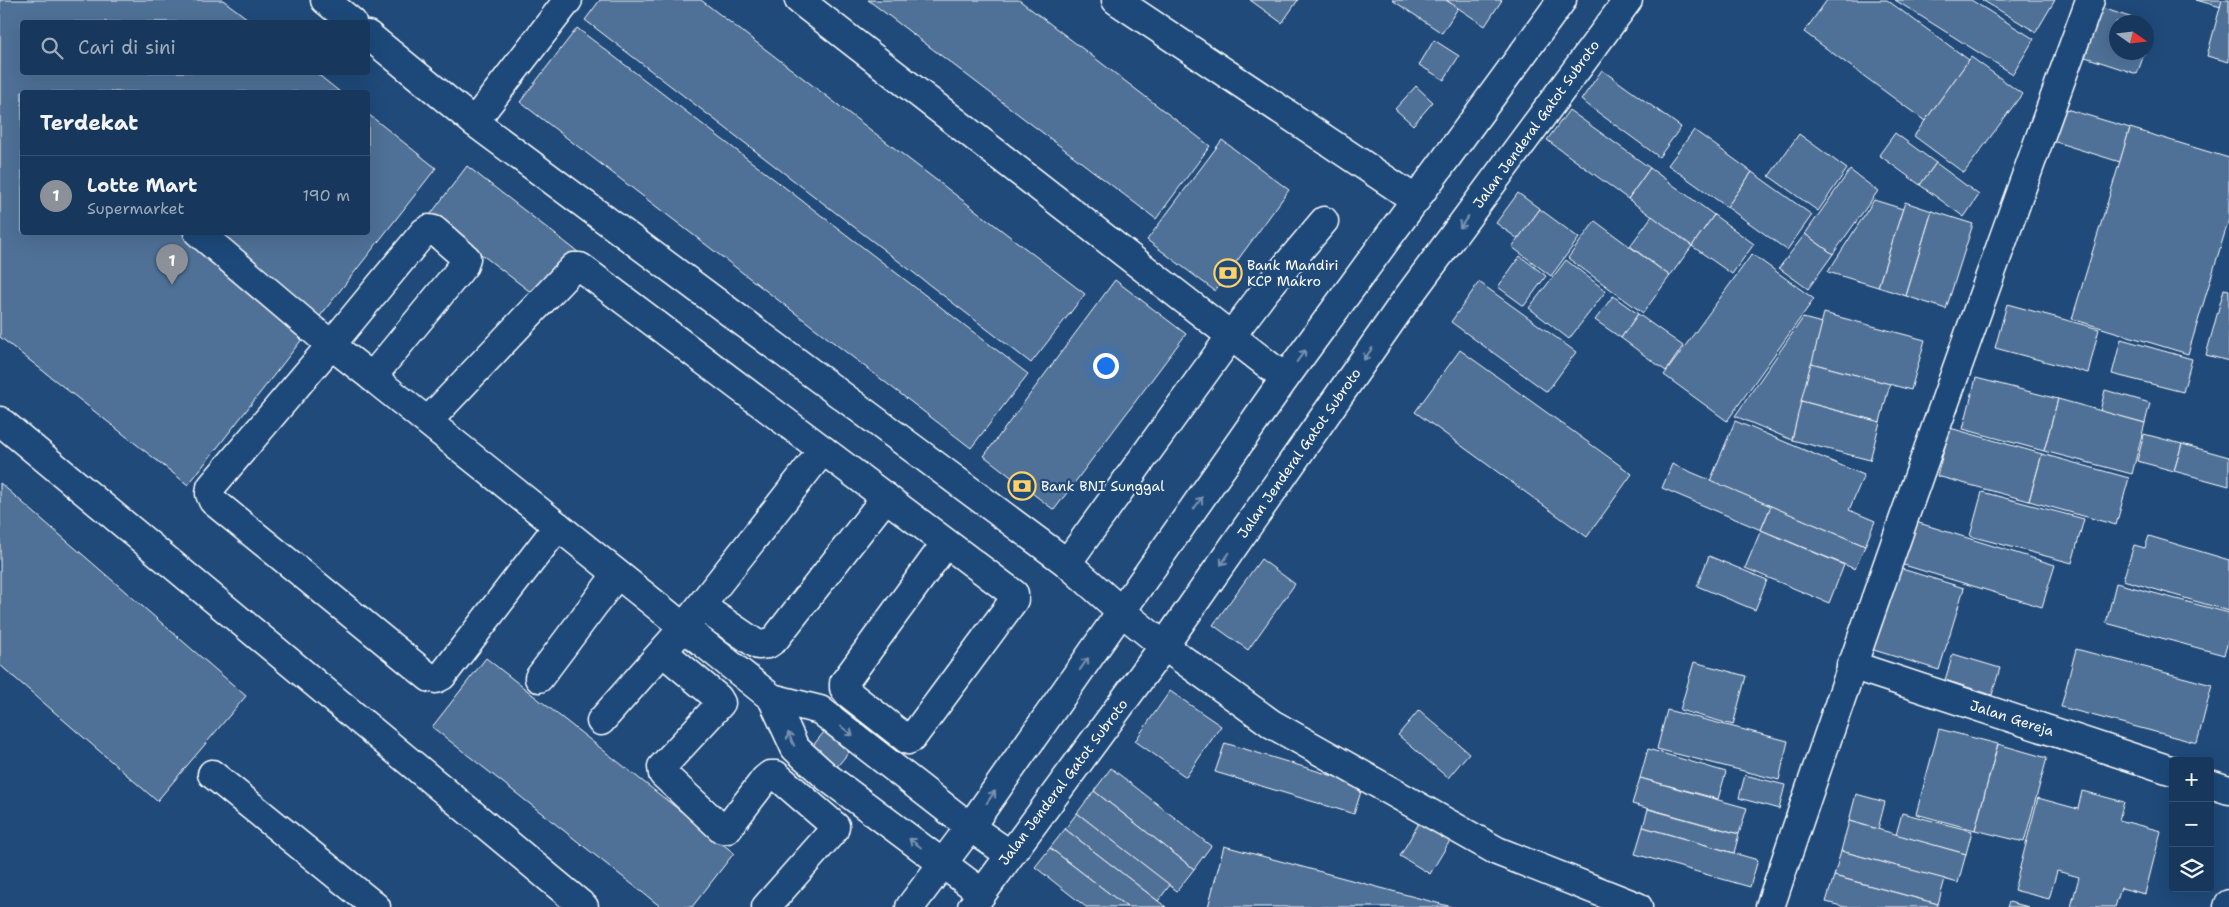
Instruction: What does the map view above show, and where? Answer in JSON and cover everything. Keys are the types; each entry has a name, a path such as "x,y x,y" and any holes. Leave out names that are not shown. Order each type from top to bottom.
{"main road":[{"path":"325,0 350,20"},
{"path":"474,122 568,0"},
{"path":"799,0 1285,378"},
{"path":"1116,0 1416,200"},
{"path":"910,907 970,827 1285,378 1562,0"},
{"name":"Jalan Jenderal Gatot Subroto","path":"977,900 1009,854 1164,646 1405,301 1628,0"},
{"path":"1770,907 1851,665 1979,304 2090,0"},
{"path":"370,37 474,122 1066,563 1164,646 1272,724 1497,851 1638,907"},
{"path":"1066,563 1231,336 1265,291 1324,221"},
{"path":"372,377 466,261 466,258 434,230 429,229 424,232 211,486 210,494 213,501 430,678 436,679 442,676 558,526"},
{"path":"202,235 331,345 772,698 820,710 970,827 1009,854"},
{"path":"428,421 574,268 580,267 946,543 1015,597 912,738 908,740 848,693 844,688 844,683 946,543"},
{"path":"0,421 584,907"},
{"path":"601,721 684,627 823,450"},
{"path":"701,606 758,645 768,644 775,639 886,498"},
{"path":"539,678 617,574"},
{"path":"663,652 718,698 720,703 662,767 663,774 722,829 727,829 770,775 776,775 835,826 834,830 766,907"},
{"name":"Jalan Gereja","path":"1851,665 2169,770"},
{"path":"772,698 795,748 827,777 942,863 977,900"},
{"path":"212,774 376,907"},
{"path":"2214,785 2229,790"}],"building":[{"path":"0,0 223,0 249,20 20,20 20,75 319,75 338,90 20,90 20,235 370,235 370,116 436,168 188,485 0,337"},
{"path":"600,0 701,0 1085,294 1031,363 585,20"},
{"path":"868,0 1019,0 1210,146 1156,219"},
{"path":"1250,0 1298,0 1282,23"},
{"path":"1392,0 1446,0 1458,8 1442,33"},
{"path":"1446,0 1502,0 1485,26"},
{"path":"1827,0 1887,0 1969,60 1925,121 1804,32"},
{"path":"1895,0 1971,0 2034,39 2013,74"},
{"path":"1982,0 2055,0 2036,32"},
{"path":"2196,0 2222,0 2221,7"},
{"path":"2222,0 2229,0 2229,62 2207,56"},
{"path":"2102,8 2124,15 2109,15 2109,60 2142,60 2137,74 2076,54 2090,11 2100,15"},
{"path":"577,28 1028,374 971,448 520,102"},
{"path":"1434,40 1459,56 1444,80 1419,65"},
{"path":"1971,57 2022,94 1964,173 1914,136"},
{"path":"1602,70 1681,127 1659,157 1581,100"},
{"path":"1416,86 1433,102 1413,125 1395,109"},
{"path":"2056,106 2130,128 2120,162 2046,139"},
{"path":"1569,110 1650,168 1628,199 1547,140"},
{"path":"2130,128 2229,158 2229,219 2188,354 2072,319"},
{"path":"1694,130 1752,172 1727,207 1668,165"},
{"path":"1895,133 1936,163 1920,185 1879,155"},
{"path":"1799,134 1847,169 1818,211 1769,176"},
{"path":"1222,140 1289,190 1215,291 1147,240"},
{"path":"1936,163 1979,195 1964,217 1920,185"},
{"path":"467,166 578,252 541,300 430,215"},
{"path":"1650,168 1714,215 1692,246 1628,199"},
{"path":"1850,170 1878,191 1833,254 1805,234"},
{"path":"1752,172 1812,215 1787,250 1727,207"},
{"path":"1518,193 1540,209 1518,239 1496,223"},
{"path":"1874,200 1903,209 1878,287 1828,272"},
{"path":"1905,202 1932,211 1906,296 1878,287"},
{"path":"1540,209 1579,238 1551,276 1512,247"},
{"path":"1932,211 1973,224 1946,309 1906,296"},
{"path":"1714,215 1754,244 1732,274 1692,246"},
{"path":"1652,216 1692,246 1670,276 1630,246"},
{"path":"1595,221 1670,276 1643,313 1568,258"},
{"path":"1805,234 1833,254 1808,289 1779,268"},
{"path":"1752,254 1814,299 1727,421 1664,375"},
{"path":"1520,256 1546,276 1524,306 1498,287"},
{"path":"1566,260 1606,291 1569,339 1529,308"},
{"path":"1115,280 1186,334 1054,510 984,456"},
{"path":"1479,282 1576,352 1547,392 1451,322"},
{"path":"2224,289 2229,290 2229,361 2206,355"},
{"path":"1613,296 1638,314 1621,338 1595,320"},
{"path":"2007,304 2099,329 2088,373 1995,348"},
{"path":"1824,313 1925,340 1911,390 1811,363"},
{"path":"1638,314 1683,346 1666,371 1621,338"},
{"path":"1803,318 1822,323 1792,440 1735,416"},
{"path":"2121,339 2192,359 2183,392 2112,374"},
{"path":"1460,350 1632,474 1587,537 1415,412"},
{"path":"1811,363 1890,384 1880,422 1801,401"},
{"path":"1976,378 2058,399 2044,451 1963,429"},
{"path":"2105,390 2150,403 2145,423 2100,411"},
{"path":"2058,399 2145,423 2132,474 2044,451"},
{"path":"1801,401 1880,422 1870,460 1792,440"},
{"path":"1735,421 1864,475 1849,510 1875,521 1865,546 1710,481"},
{"path":"1950,428 2042,454 2029,501 1937,476"},
{"path":"2144,434 2182,444 2174,471 2137,461"},
{"path":"2182,444 2229,457 2229,486 2174,471"},
{"path":"2042,454 2129,478 2116,525 2029,501"},
{"path":"1672,464 1771,506 1761,530 1662,488"},
{"path":"0,483 246,696 157,801 0,665"},
{"path":"1982,492 2084,519 2072,563 1970,536"},
{"path":"1771,506 1865,546 1855,569 1761,530"},
{"path":"1906,519 2055,565 2042,607 1894,562"},
{"path":"1761,530 1844,565 1829,603 1745,568"},
{"path":"2149,536 2229,560 2229,611 2123,580 2134,545 2145,548"},
{"path":"1709,556 1767,580 1755,610 1697,586"},
{"path":"1261,559 1295,584 1248,650 1213,625"},
{"path":"1892,566 1964,588 1939,670 1867,648"},
{"path":"2116,583 2229,613 2229,638 2224,655 2106,623"},
{"path":"2076,649 2212,685 2197,743 2061,707"},
{"path":"1953,654 2000,668 1992,695 1945,680"},
{"path":"486,658 734,853 692,907 661,907 432,727"},
{"path":"1694,662 1746,676 1733,725 1680,710"},
{"path":"1170,691 1221,726 1186,777 1135,741"},
{"path":"1419,710 1469,753 1448,778 1398,735"},
{"path":"1667,710 1788,741 1779,780 1657,749"},
{"path":"1939,729 1998,744 1975,830 1916,814"},
{"path":"824,732 849,752 831,774 807,753"},
{"path":"1225,743 1363,785 1354,814 1215,772"},
{"path":"1998,744 2047,758 2024,842 1975,830"},
{"path":"1648,749 1726,772 1718,799 1640,778"},
{"path":"1111,768 1211,846 1194,869 1094,791"},
{"path":"1745,775 1785,785 1779,809 1739,798"},
{"path":"1640,778 1747,808 1739,834 1632,804"},
{"path":"1094,791 1194,869 1177,891 1077,813"},
{"path":"2082,791 2124,802 2119,820 2161,831 2145,894 2121,888 2115,907 2071,907 2079,877 2057,871 2049,899 2014,890 2038,798 2078,809"},
{"path":"1856,794 1885,802 1878,829 1849,821"},
{"path":"1648,809 1739,834 1734,853 1643,827"},
{"path":"1077,813 1170,885 1158,901 1065,829"},
{"path":"1902,813 1972,831 1966,854 1896,835"},
{"path":"1423,816 1454,834 1430,874 1400,856"},
{"path":"1849,821 1966,854 1958,883 1841,851"},
{"path":"1643,827 1758,860 1750,887 1635,854"},
{"path":"1065,829 1166,907 1127,907 1050,848"},
{"path":"1224,846 1452,907 1208,907"},
{"path":"1050,848 1127,907 1086,907 1035,867"},
{"path":"1841,851 1945,879 1938,904 1834,876"},
{"path":"1834,876 1938,904 1937,907 1845,907 1826,902"},
{"path":"2009,902 2029,907 2007,907"}],"place":[{"name":"Bank Mandiri KCP Makro","path":"1228,273"},
{"name":"Lotte Mart","path":"172,285"},
{"name":"Bank BNI Sunggal","path":"1022,486"}]}
